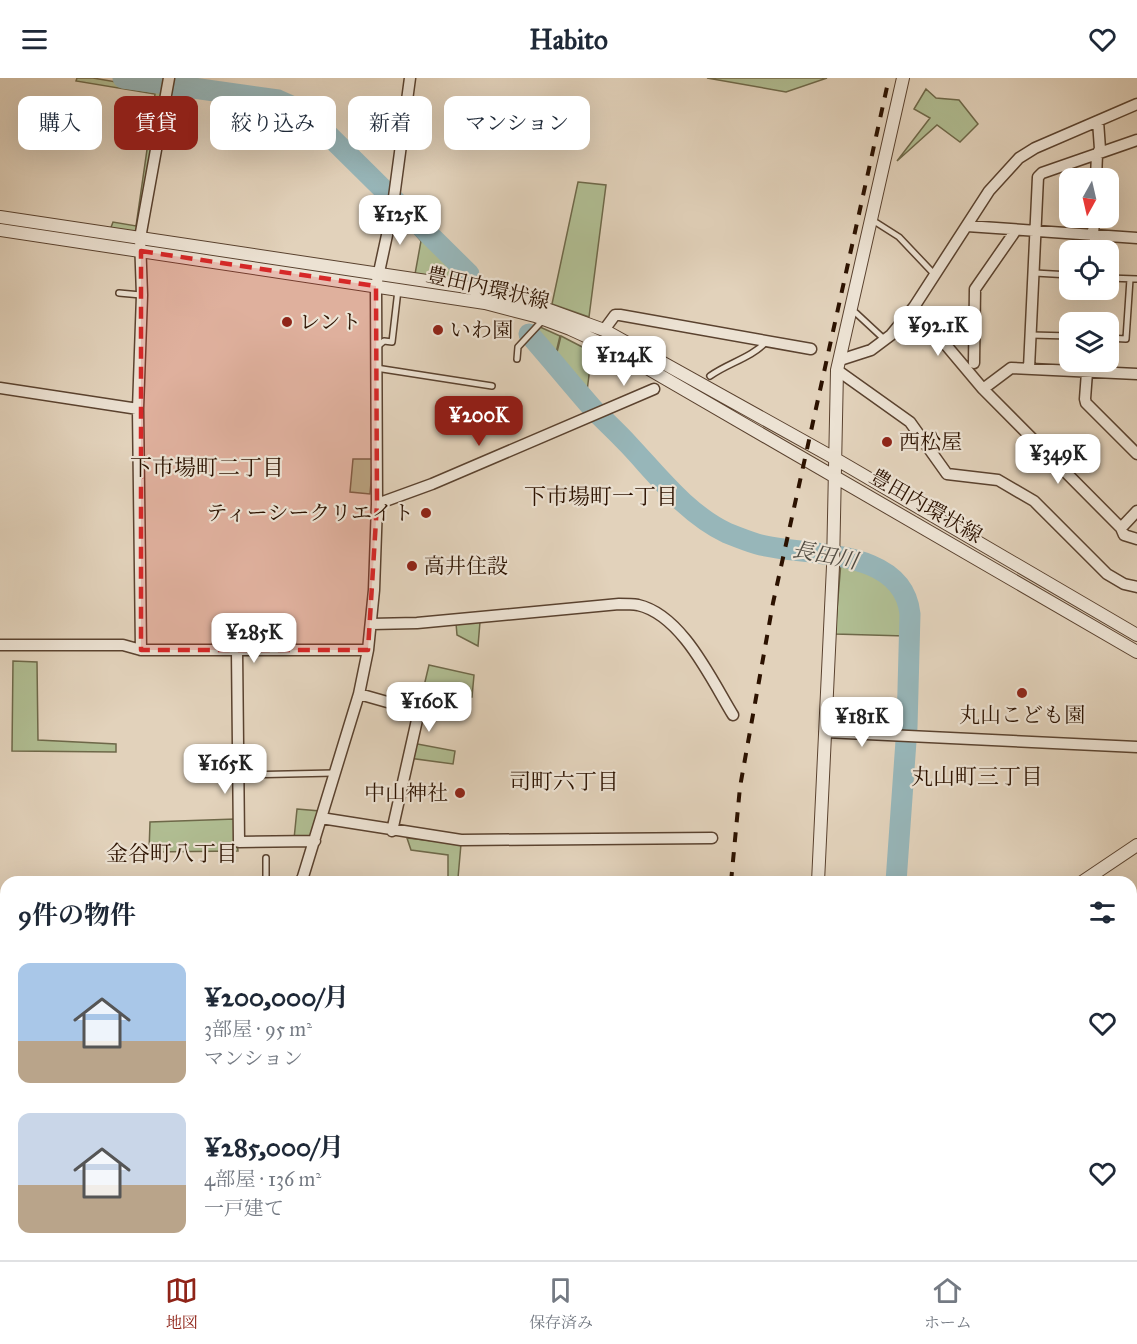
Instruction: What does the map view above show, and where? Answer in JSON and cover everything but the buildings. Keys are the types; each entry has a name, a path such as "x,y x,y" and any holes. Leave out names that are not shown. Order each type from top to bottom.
{"street":[{"path":"141,650 138,409 142,295 140,244 169,78"},
{"path":"304,876 359,694 368,650 374,590 377,504 378,280 392,212 410,78"},
{"path":"818,876 834,546 834,458 839,365 903,78"},
{"path":"839,365 871,350 885,340 914,307 989,191 1019,158 1035,148 1137,104"},
{"path":"1096,168 1097,154 1100,149 1098,121"},
{"path":"1029,368 1038,177 1042,173 1137,140"},
{"name":"豊田内環状線","path":"0,217 140,244 378,280 506,296 549,308 604,330 834,458 1137,635"},
{"path":"968,226 1137,238"},
{"path":"1093,228 1093,236"},
{"name":"豊田内環状線","path":"0,230 140,244"},
{"path":"974,363 975,289 1016,230"},
{"name":"豊田内環状線","path":"378,280 399,289 485,303 616,350 1137,652"},
{"path":"914,307 983,389 1121,528 1124,535 1137,539"},
{"path":"604,330 615,315 620,315 811,349"},
{"path":"839,365 910,422 947,474 998,480 1034,501 1107,574 1124,584 1137,587"},
{"path":"983,389 1011,368 1059,370"},
{"path":"1137,374 1087,372 1085,399 1086,403 1137,454"},
{"path":"0,388 138,409"},
{"path":"377,504 432,484 654,389"},
{"path":"1121,528 1137,511"},
{"path":"371,624 417,623 619,604 637,605 663,617 687,640 734,715"},
{"path":"0,645 123,645 141,650 368,650"},
{"path":"237,650 239,842 315,841"},
{"path":"359,694 419,711 392,831"},
{"path":"825,732 1137,747"},
{"path":"321,818 392,831 461,840 712,838"},
{"path":"1091,876 1137,845"}],"lane":[{"path":"877,223 899,237 935,275"},
{"path":"1035,273 1059,274"},
{"path":"1119,278 1137,279"},
{"path":"1119,339 1126,339 1130,279"},
{"path":"376,347 384,341 392,342 399,289"},
{"path":"119,293 142,295"},
{"path":"856,313 885,340"},
{"path":"517,359 518,347 541,322"},
{"path":"1031,335 1059,336"},
{"path":"710,376 758,350 767,340"},
{"path":"376,368 492,386"},
{"path":"238,775 334,773"},
{"path":"266,858 266,876"}],"highlighted area":[{"path":"141,251 376,286 377,504 368,650 141,650"}],"green space":[{"path":"77,78 93,78 163,90 162,96 155,96 155,94 76,81"},
{"path":"707,78 827,78 786,92"},
{"path":"926,89 936,98 959,100 978,124 960,142 937,125 897,161 930,118 914,109"},
{"path":"147,150 152,150 137,234 110,230 113,222 136,226"},
{"path":"578,182 606,185 589,317 552,304"},
{"path":"398,197 480,279 415,274 421,241 394,209"},
{"path":"540,327 560,336 555,357 534,335"},
{"path":"561,336 592,352 587,391 555,360"},
{"path":"353,459 373,459 370,494 350,492"},
{"path":"841,562 870,570 892,588 905,605 905,636 835,634"},
{"path":"480,622 478,646 457,635 456,623"},
{"path":"13,661 37,662 38,740 116,744 116,752 12,751"},
{"path":"429,665 474,675 472,697 464,697 463,688 450,688 449,694 431,689 424,711 419,707"},
{"path":"412,743 455,751 453,764 409,758"},
{"path":"297,809 320,811 312,839 294,839"},
{"path":"235,819 238,851 149,852 150,822"},
{"path":"407,838 461,844 458,876 448,876 448,855 411,850"}],"waterway":[{"name":"長田川","path":"123,78 278,100 305,112 469,274"},
{"name":"長田川","path":"529,334 594,410 699,516 727,533 757,544 848,558 871,565 890,576 903,592 910,614 907,727 896,876"}],"railway":[{"path":"732,876 740,787 773,603 889,78"}],"place":[{"name":"レント","path":"287,322"},
{"name":"いわ園","path":"438,330"},
{"name":"西松屋","path":"887,442"},
{"name":"ティーシークリエイト","path":"426,513"},
{"name":"高井住設","path":"412,566"},
{"name":"丸山こども園","path":"1022,693"},
{"name":"中山神社","path":"460,793"}],"district":[{"name":"下市場町二丁目","path":"207,467"},
{"name":"下市場町一丁目","path":"601,496"},
{"name":"丸山町三丁目","path":"977,776"},
{"name":"司町六丁目","path":"564,781"},
{"name":"金谷町八丁目","path":"172,853"}]}
